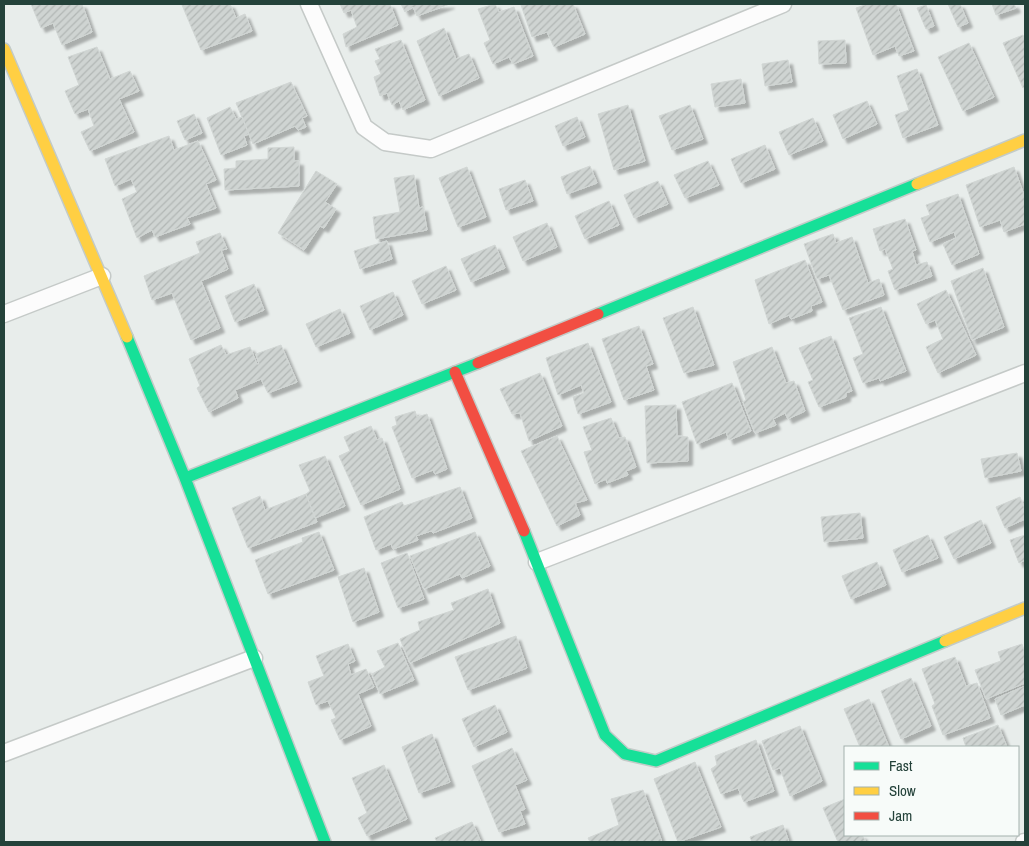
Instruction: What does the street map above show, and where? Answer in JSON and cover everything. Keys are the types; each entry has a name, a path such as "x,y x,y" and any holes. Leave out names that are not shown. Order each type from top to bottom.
{"street":[{"path":"309,4 364,127 385,142 431,149 783,4"},
{"path":"4,49 102,276 185,478 325,842"},
{"path":"185,478 455,372 1025,140"},
{"path":"4,314 102,276"},
{"path":"455,372 537,562 605,735 625,754 656,761 1025,608"},
{"path":"537,562 1025,373"},
{"path":"4,753 254,658"}],"building":[{"path":"31,4 82,4 92,32 62,45 53,23 41,28"},
{"path":"230,4 236,18 245,14 252,31 201,50 182,5"},
{"path":"340,4 390,4 398,25 346,47 343,34 357,27 351,10 344,13"},
{"path":"401,4 450,4 417,16 413,7 405,12"},
{"path":"495,4 499,12 514,7 533,56 513,64 509,57 493,64 484,43 490,40 478,9"},
{"path":"573,4 585,34 554,47 547,32 532,37 521,5"},
{"path":"868,4 896,4 914,51 899,56 895,46 873,55 856,8"},
{"path":"948,4 960,4 968,23 958,27"},
{"path":"992,4 1014,4 1016,8 996,15"},
{"path":"926,5 934,26 926,29 917,8"},
{"path":"444,28 456,59 469,54 479,78 439,96 417,41"},
{"path":"1023,35 1025,41 1025,87 1023,88 1003,43"},
{"path":"401,40 425,100 403,110 399,101 392,105 387,93 380,96 374,77 381,74 375,61 380,59 375,49"},
{"path":"845,40 846,63 819,64 818,41"},
{"path":"969,43 994,97 963,111 938,57"},
{"path":"97,47 110,79 130,71 139,91 119,99 134,132 90,151 81,132 94,126 88,109 75,114 65,91 79,85 68,57"},
{"path":"788,60 792,82 765,86 762,64"},
{"path":"917,69 938,125 903,138 895,115 909,110 897,76"},
{"path":"741,79 745,103 715,107 711,84"},
{"path":"291,82 307,116 302,118 306,127 298,130 295,126 253,144 236,103"},
{"path":"867,101 877,124 843,139 833,115"},
{"path":"628,105 645,161 614,170 598,114"},
{"path":"690,105 703,139 672,150 659,116"},
{"path":"230,107 236,119 242,117 249,134 244,136 247,145 221,155 207,118"},
{"path":"194,114 202,133 185,140 177,121"},
{"path":"577,117 585,137 563,146 555,126"},
{"path":"813,118 823,141 789,155 779,132"},
{"path":"169,136 174,150 198,141 216,180 206,184 216,208 187,218 190,224 155,237 152,230 137,238 122,199 137,192 131,179 115,186 105,159"},
{"path":"765,145 775,169 741,183 731,159"},
{"path":"294,147 294,161 299,161 299,186 225,190 224,169 236,168 236,161 268,159 268,148"},
{"path":"708,161 719,185 685,198 674,175"},
{"path":"590,166 597,183 567,194 561,177"},
{"path":"467,167 486,217 458,227 439,178"},
{"path":"1014,167 1025,198 1025,224 1004,232 1000,220 980,227 966,185"},
{"path":"316,171 337,184 325,202 336,209 324,228 320,226 304,250 278,233"},
{"path":"414,175 419,208 423,207 427,230 376,239 373,217 400,212 394,178"},
{"path":"525,180 533,201 506,210 499,189"},
{"path":"658,181 668,204 634,218 624,195"},
{"path":"958,194 979,254 952,265 943,244 956,238 954,232 930,242 921,218 930,215 926,205"},
{"path":"609,201 619,225 585,239 575,216"},
{"path":"905,219 916,250 912,251 916,265 927,262 932,276 895,290 888,271 893,269 885,249 880,251 873,229"},
{"path":"547,223 557,247 523,261 513,237"},
{"path":"220,233 227,249 221,250 228,269 201,281 220,328 191,340 172,293 152,300 144,276 200,253 196,242"},
{"path":"833,234 836,243 852,237 868,283 879,279 884,295 843,310 829,275 817,279 804,244"},
{"path":"387,241 392,259 360,269 354,251"},
{"path":"495,245 505,268 471,282 461,259"},
{"path":"805,260 822,302 811,306 812,311 791,319 789,315 769,324 755,280"},
{"path":"446,266 456,290 422,304 412,281"},
{"path":"983,268 1004,327 972,340 951,281"},
{"path":"254,284 264,310 235,322 225,296"},
{"path":"946,290 976,355 938,373 926,347 943,339 935,320 926,324 917,304"},
{"path":"393,292 403,315 370,330 360,306"},
{"path":"693,307 714,365 684,373 663,318"},
{"path":"881,307 906,371 880,381 879,378 863,383 853,358 863,354 849,318"},
{"path":"340,309 350,333 316,347 306,324"},
{"path":"639,326 653,364 646,366 654,390 624,400 602,339"},
{"path":"831,336 852,391 846,393 846,397 819,407 808,382 813,380 799,348"},
{"path":"588,343 611,402 578,414 573,397 584,393 581,385 558,395 546,358"},
{"path":"221,345 226,355 250,347 257,364 259,364 256,354 281,345 297,382 268,393 261,379 235,390 238,398 209,412 197,388 200,386 189,359"},
{"path":"772,347 786,383 794,381 805,411 788,419 785,413 773,419 776,425 755,433 743,402 746,400 733,362"},
{"path":"540,373 562,426 529,441 520,413 512,414 500,389"},
{"path":"732,383 751,431 729,440 726,432 697,444 682,402"},
{"path":"676,405 677,436 688,437 688,461 647,463 645,406"},
{"path":"415,411 417,417 427,414 447,469 435,474 433,470 412,478 392,427 397,425 395,417"},
{"path":"611,418 619,438 625,437 636,467 626,471 628,475 607,483 606,479 595,484 584,452 592,450 583,427"},
{"path":"371,426 377,440 382,438 400,489 361,505 339,456 350,451 344,437"},
{"path":"557,436 587,500 575,503 580,515 557,526 521,451"},
{"path":"1017,453 1021,471 985,478 981,459"},
{"path":"325,456 345,506 315,518 306,494 310,491 299,465"},
{"path":"460,487 472,518 433,533 431,531 416,536 418,540 393,549 391,544 376,550 364,517 402,502 404,506"},
{"path":"306,494 317,522 248,548 232,508 260,496 265,510"},
{"path":"1020,497 1025,509 1025,519 1005,528 996,507"},
{"path":"860,513 863,538 824,542 821,517"},
{"path":"981,520 991,543 954,559 944,537"},
{"path":"319,532 334,570 268,594 255,560 303,542 302,538"},
{"path":"475,532 490,566 462,578 460,574 424,589 410,556"},
{"path":"928,535 938,558 902,572 893,550"},
{"path":"1025,535 1025,560 1019,563 1010,540"},
{"path":"407,553 424,599 398,608 381,563"},
{"path":"877,562 886,585 851,599 842,576"},
{"path":"364,568 379,612 353,622 338,577"},
{"path":"488,589 500,623 410,663 400,639 420,630 418,622 454,610 451,603"},
{"path":"516,636 527,668 468,690 455,657"},
{"path":"398,643 414,680 380,694 372,674 385,667 377,651"},
{"path":"348,644 355,661 348,664 351,675 366,669 374,687 358,694 371,726 340,740 331,720 336,718 328,701 316,705 308,682 324,676 316,656"},
{"path":"1022,644 1025,653 1025,683 986,699 975,670 1001,661 998,652"},
{"path":"955,657 966,686 977,683 990,718 943,735 932,706 935,704 922,669"},
{"path":"911,678 931,726 901,739 881,691"},
{"path":"1025,686 1025,705 1001,715 995,699"},
{"path":"869,699 889,746 860,746 844,709"},
{"path":"495,705 507,732 474,747 462,719"},
{"path":"998,725 1007,746 966,746 963,738"},
{"path":"800,726 822,781 790,796 780,768 773,770 762,741"},
{"path":"432,734 450,782 419,793 402,747"},
{"path":"756,740 774,791 744,802 738,788 721,794 711,769 717,765 715,756"},
{"path":"512,748 527,780 515,785 525,809 520,811 525,824 499,832 472,766"},
{"path":"695,762 721,827 678,842 654,779"},
{"path":"384,765 407,819 367,836 358,818 367,813 352,778"},
{"path":"643,790 662,842 590,842 588,838 619,825 611,799"},
{"path":"844,799 844,836 863,836 866,842 838,842 823,808"},
{"path":"472,822 481,842 437,842 435,838"},
{"path":"783,825 789,842 752,842 750,837"}],"traffic: fast":[{"path":"598,314 917,184"},
{"path":"127,337 185,478 325,842"},
{"path":"185,478 478,363"},
{"path":"524,531 605,735 625,754 656,761 945,641"}],"traffic: slow":[{"path":"4,49 127,337"},
{"path":"917,184 1025,140"},
{"path":"945,641 1025,608"}],"traffic: jam":[{"path":"478,363 598,314"},
{"path":"455,372 524,531"}]}
